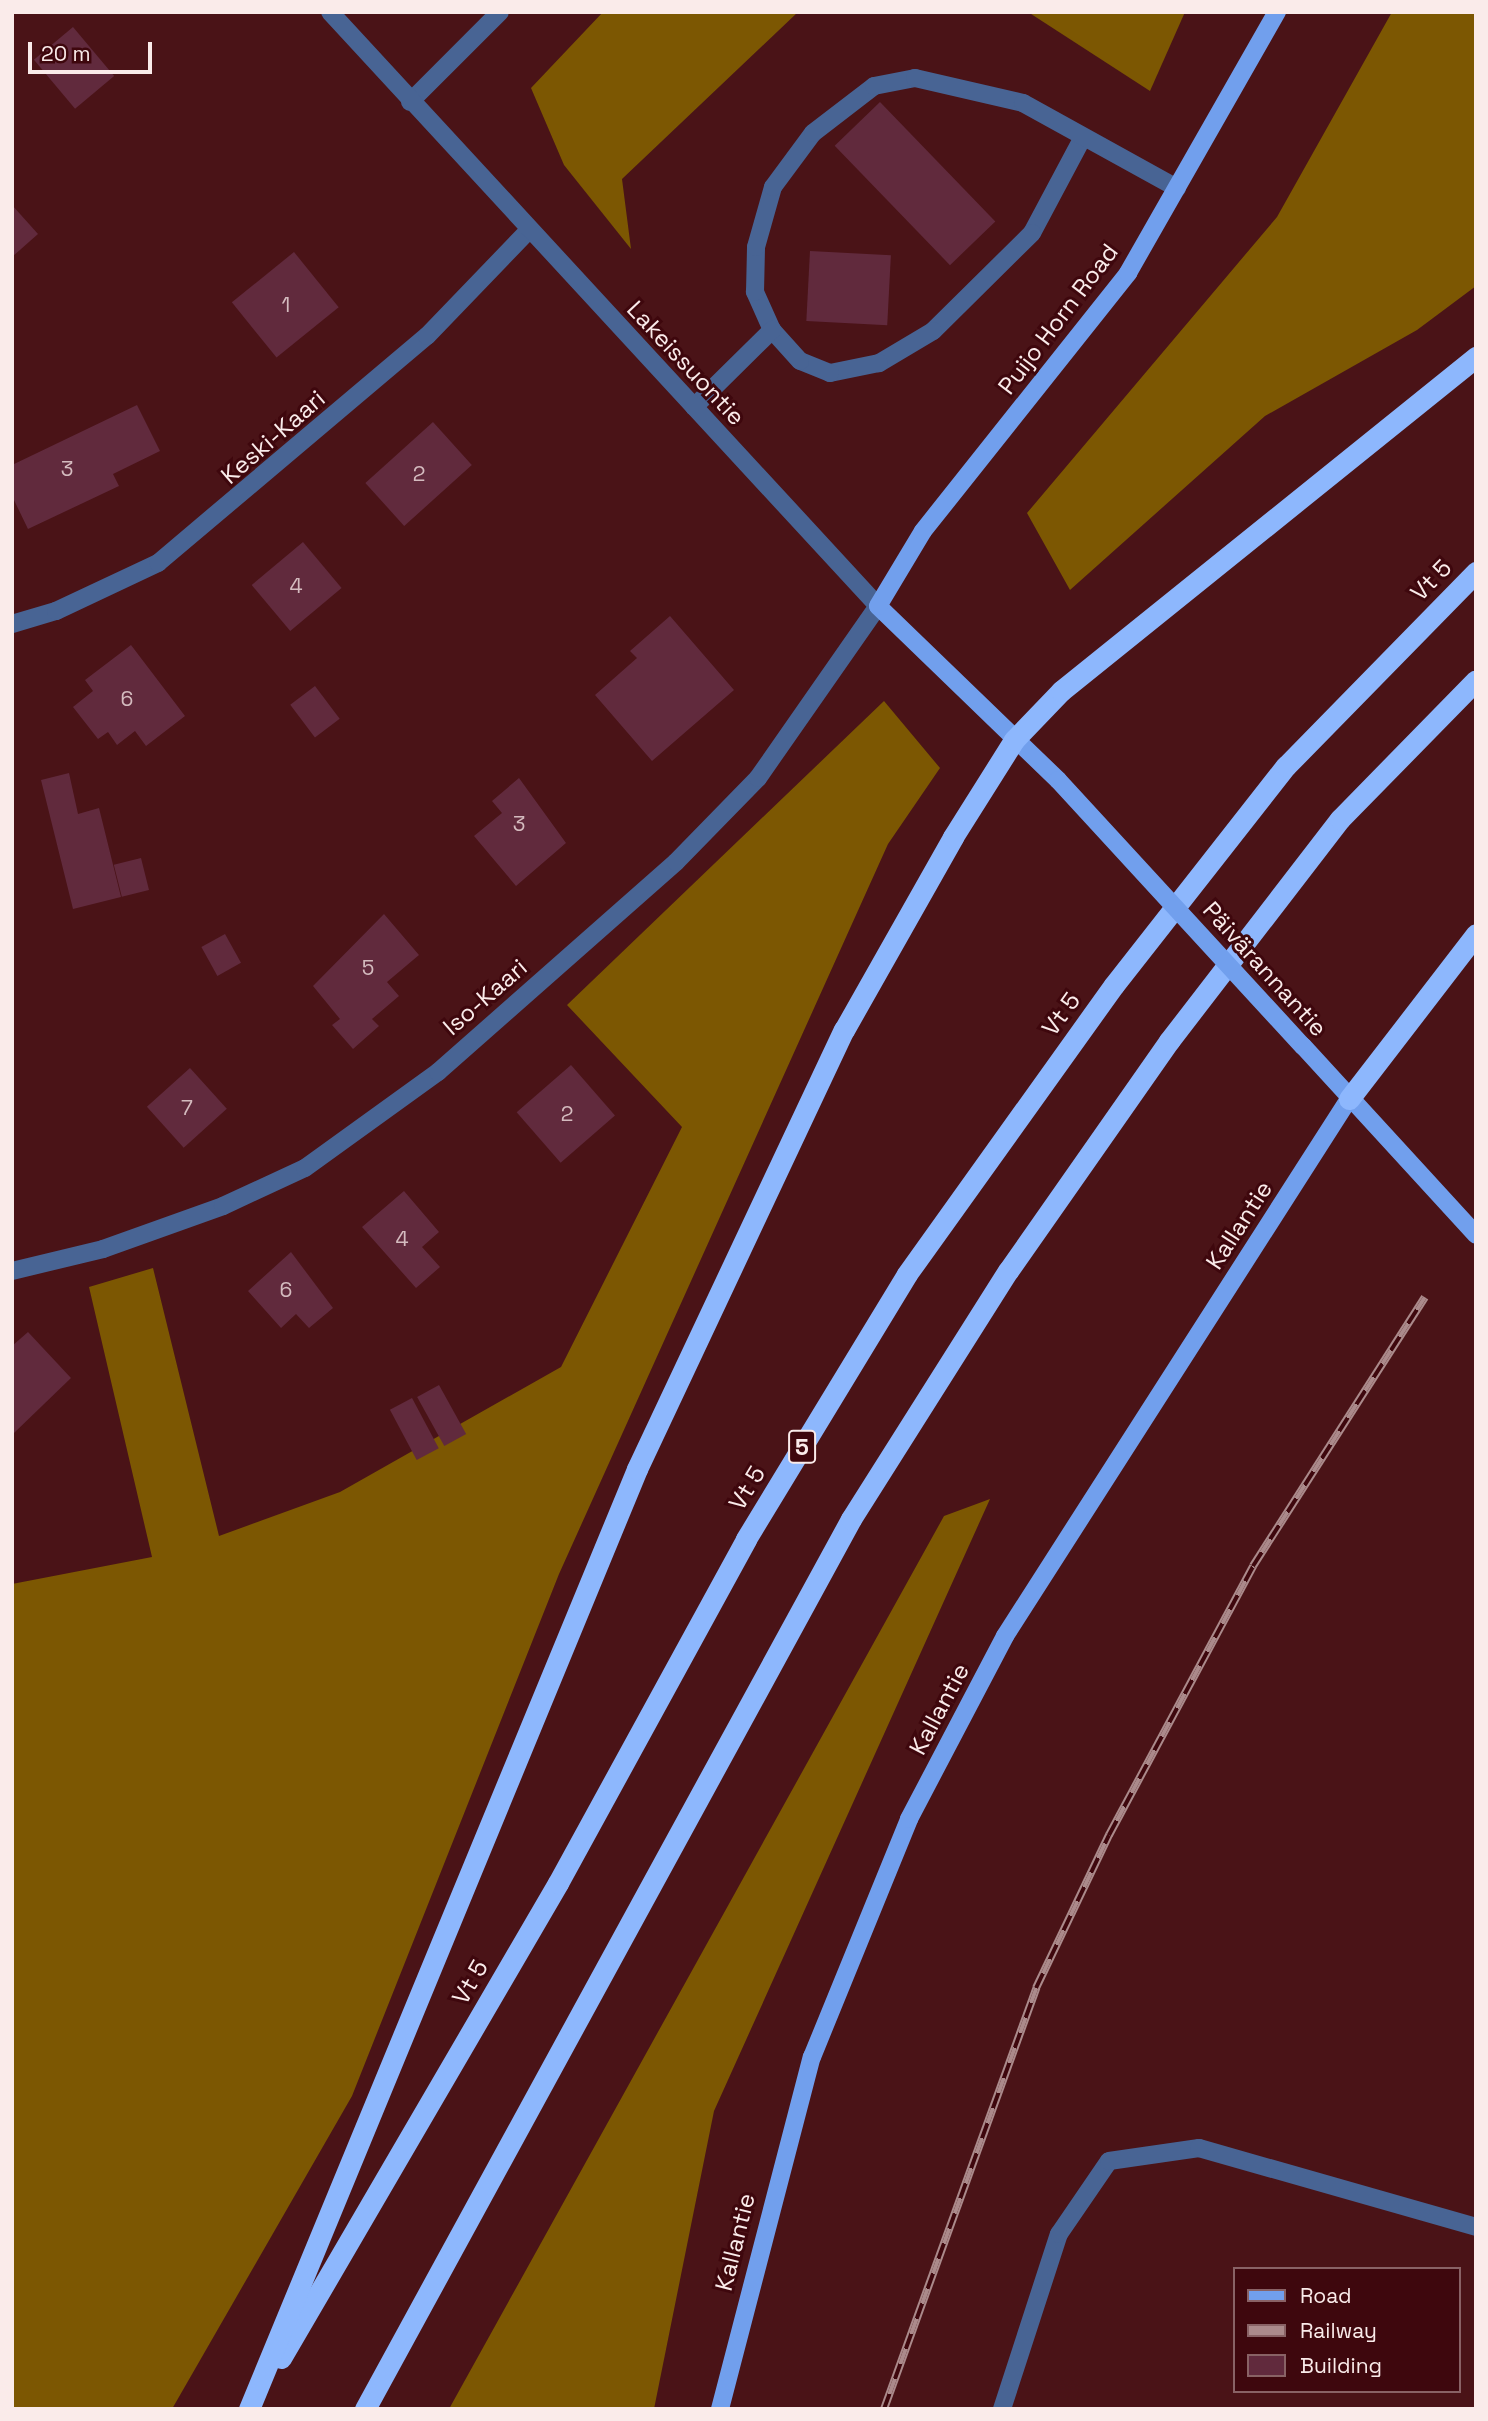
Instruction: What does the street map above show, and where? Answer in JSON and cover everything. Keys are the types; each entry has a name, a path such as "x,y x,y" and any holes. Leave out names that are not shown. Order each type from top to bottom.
{"highway":[{"path":"250,2409 638,1469 844,1030 1014,740 1061,691 1476,357"},
{"name":"Vt 5","path":"250,2409 558,1883 746,1539 907,1274 1114,985 1286,766 1476,572"},
{"path":"365,2409 844,1531 1007,1270 1169,1041 1340,818 1476,680"},
{"path":"1349,1099 1476,934"}],"main road":[{"name":"Puijo Horn Road","path":"878,606 923,531 1128,273 1277,12"},
{"name":"Lakeissuontie","path":"878,606 1014,740"},
{"name":"Päivärannantie","path":"1014,740 1058,780 1476,1235"},
{"name":"Kallantie","path":"720,2409 812,2057 909,1819 1005,1636 1349,1099"}],"street":[{"name":"Lakeissuontie","path":"330,12 528,231 878,606"},
{"path":"410,102 500,12"},
{"path":"1082,139 1032,233 933,331 879,363 830,373 800,361 772,330 755,292 756,247 773,187 813,133 874,86 915,78 1023,103 1082,139 1177,188"},
{"name":"Keski-Kaari","path":"12,624 57,611 158,563 427,336 528,231"},
{"path":"694,407 772,330"},
{"name":"Iso-Kaari","path":"12,1271 103,1249 223,1206 305,1168 438,1072 676,862 758,778 878,606"},
{"path":"1002,2409 1059,2234 1109,2161 1199,2148 1476,2227"}],"shaded area":[{"path":"603,12 798,12 622,179 631,249 564,165 531,88"},
{"path":"1028,12 1185,12 1150,91"},
{"path":"1392,12 1476,12 1476,286 1417,330 1265,416 1070,590 1027,513 1277,217"},
{"path":"884,701 940,768 888,844 559,1574 352,2096 172,2409 12,2409 12,1584 152,1557 89,1287 153,1268 219,1536 340,1492 561,1367 682,1127 567,1005"},
{"path":"990,1499 714,2111 654,2409 449,2409 944,1516"}],"building":[{"path":"73,27 114,76 75,109 34,60"},
{"path":"880,102 995,221 950,265 835,146"},
{"path":"12,205 38,234 12,257"},
{"path":"810,251 891,255 887,325 806,321"},
{"path":"294,252 339,307 277,358 232,302"},
{"path":"137,405 160,451 113,474 119,486 28,529 12,496 12,465"},
{"path":"433,422 472,465 404,526 365,483"},
{"path":"303,542 342,588 290,631 252,585"},
{"path":"670,616 734,690 652,761 595,695 637,658 630,651"},
{"path":"131,645 185,716 146,746 135,731 117,745 108,732 98,739 73,707 93,691 85,680"},
{"path":"315,686 340,719 315,737 290,705"},
{"path":"69,773 78,814 99,808 121,897 73,909 41,780"},
{"path":"519,778 566,843 516,886 474,836 502,813 492,801"},
{"path":"141,858 149,890 122,897 114,865"},
{"path":"384,914 419,955 387,982 399,996 372,1019 379,1026 353,1049 332,1025 340,1019 313,986"},
{"path":"225,934 241,963 217,976 201,947"},
{"path":"571,1065 615,1116 561,1163 517,1112"},
{"path":"190,1068 227,1109 184,1148 147,1107"},
{"path":"404,1191 439,1232 422,1247 440,1267 416,1288 362,1227"},
{"path":"291,1252 333,1308 309,1328 296,1314 281,1328 248,1291"},
{"path":"28,1332 71,1378 14,1433 12,1346"},
{"path":"439,1385 466,1434 444,1446 417,1397"},
{"path":"412,1398 439,1448 417,1460 390,1410"}],"railway":[{"path":"884,2409 1036,1988 1109,1835 1253,1566 1425,1297"}]}
